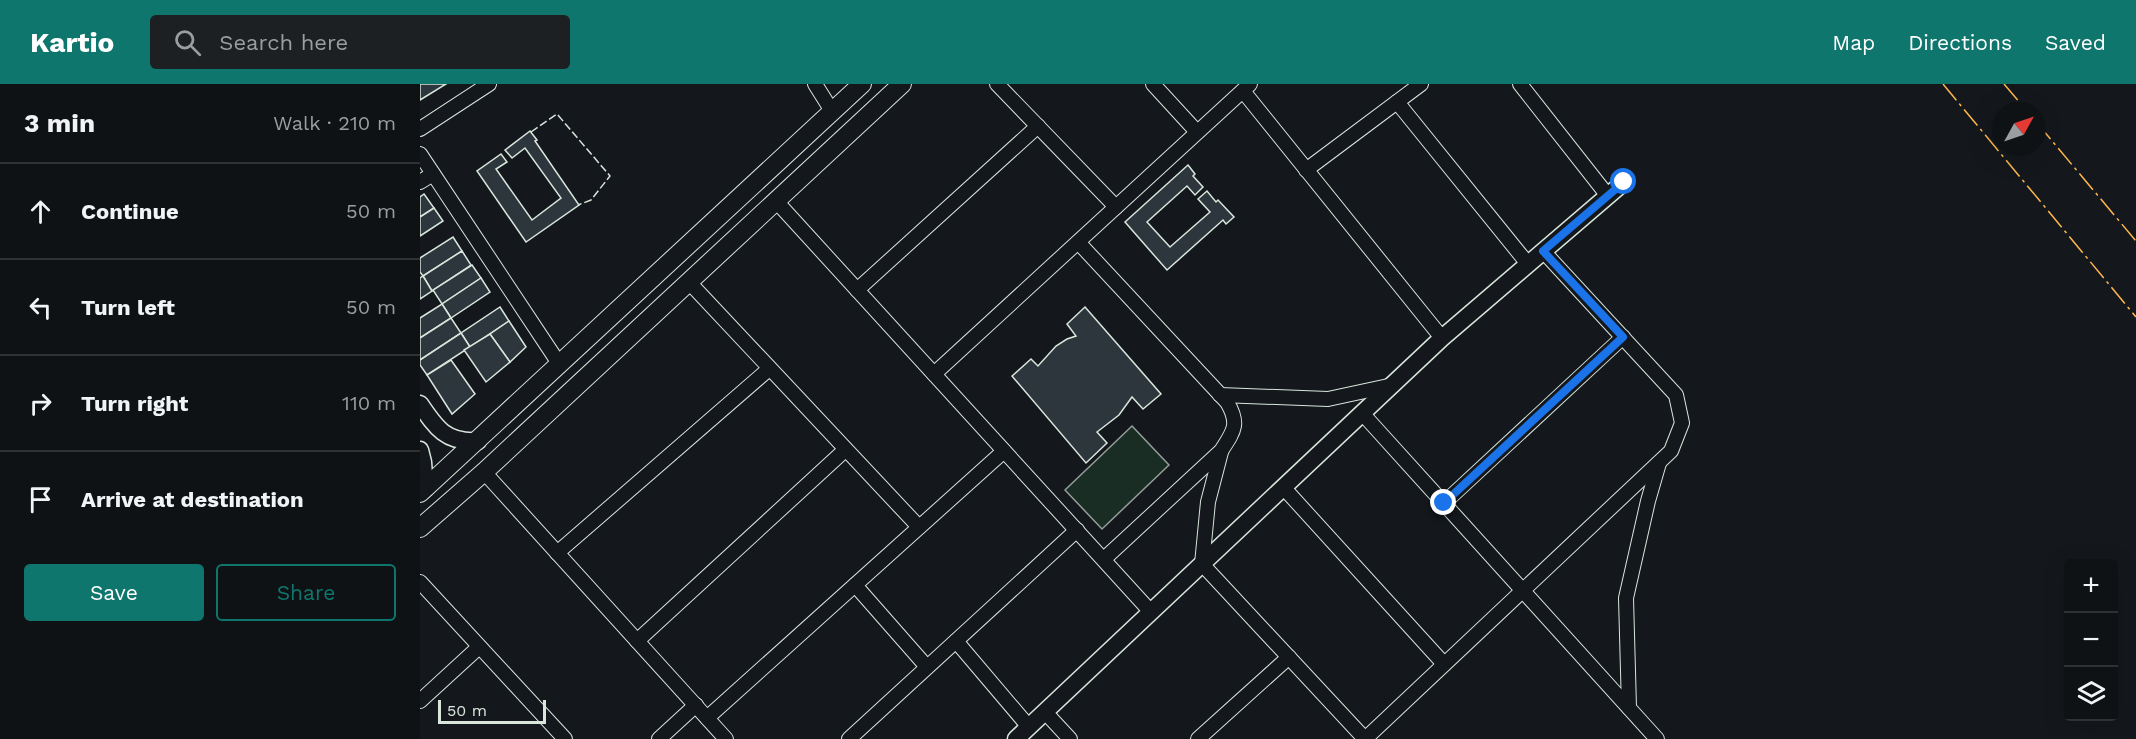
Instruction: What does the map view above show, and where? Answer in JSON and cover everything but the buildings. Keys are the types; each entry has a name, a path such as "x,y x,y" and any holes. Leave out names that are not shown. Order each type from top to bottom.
{"main road":[{"path":"423,491 862,84"},
{"path":"420,528 484,472 902,84"},
{"path":"716,219 719,231 729,238 735,238"},
{"path":"679,254 689,256 693,260 695,264 692,278"}],"street":[{"path":"420,129 489,84"},
{"path":"815,84 832,111"},
{"path":"998,84 1116,207"},
{"path":"1153,84 1197,132"},
{"path":"1306,170 1421,84"},
{"path":"1520,84 1608,196"},
{"path":"934,374 1246,87 1306,170 1442,338"},
{"path":"1397,102 1528,264"},
{"path":"857,290 1038,126"},
{"path":"420,154 560,365"},
{"path":"420,182 433,174"},
{"path":"956,640 1022,733 1442,338 1624,182"},
{"path":"776,201 1151,612"},
{"path":"1078,242 1220,394 1235,416 1232,434 1221,452 1104,559"},
{"path":"1221,452 1208,502 1202,564 1365,739 1659,463 1671,451 1682,423 1676,395 1543,251"},
{"path":"692,278 769,369 919,527"},
{"path":"1444,503 1623,337"},
{"path":"557,553 769,369"},
{"path":"1220,394 1328,399 1393,385"},
{"path":"420,404 426,429 440,431 458,440 478,441"},
{"path":"1362,413 1657,739"},
{"path":"420,450 423,462 423,491"},
{"path":"637,641 845,450"},
{"path":"707,717 1005,451"},
{"path":"1629,708 1626,598 1659,463"},
{"path":"484,472 726,739"},
{"path":"1283,488 1444,664"},
{"path":"849,739 1077,530"},
{"path":"420,582 561,734 545,739"},
{"path":"855,585 927,667"},
{"path":"420,701 478,646"},
{"path":"1198,739 1289,657"},
{"path":"659,739 696,705"},
{"path":"1045,712 1070,739"}],"green space":[{"path":"1132,426 1169,465 1102,529 1065,490"}],"fence":[{"path":"531,132 557,114 610,176 591,200 578,205"}],"power":[{"path":"1943,84 2136,317"},
{"path":"2004,84 2019,102"},
{"path":"2046,134 2136,241"}],"route":[{"path":"1444,503 1623,337 1543,251 1624,182"}]}
